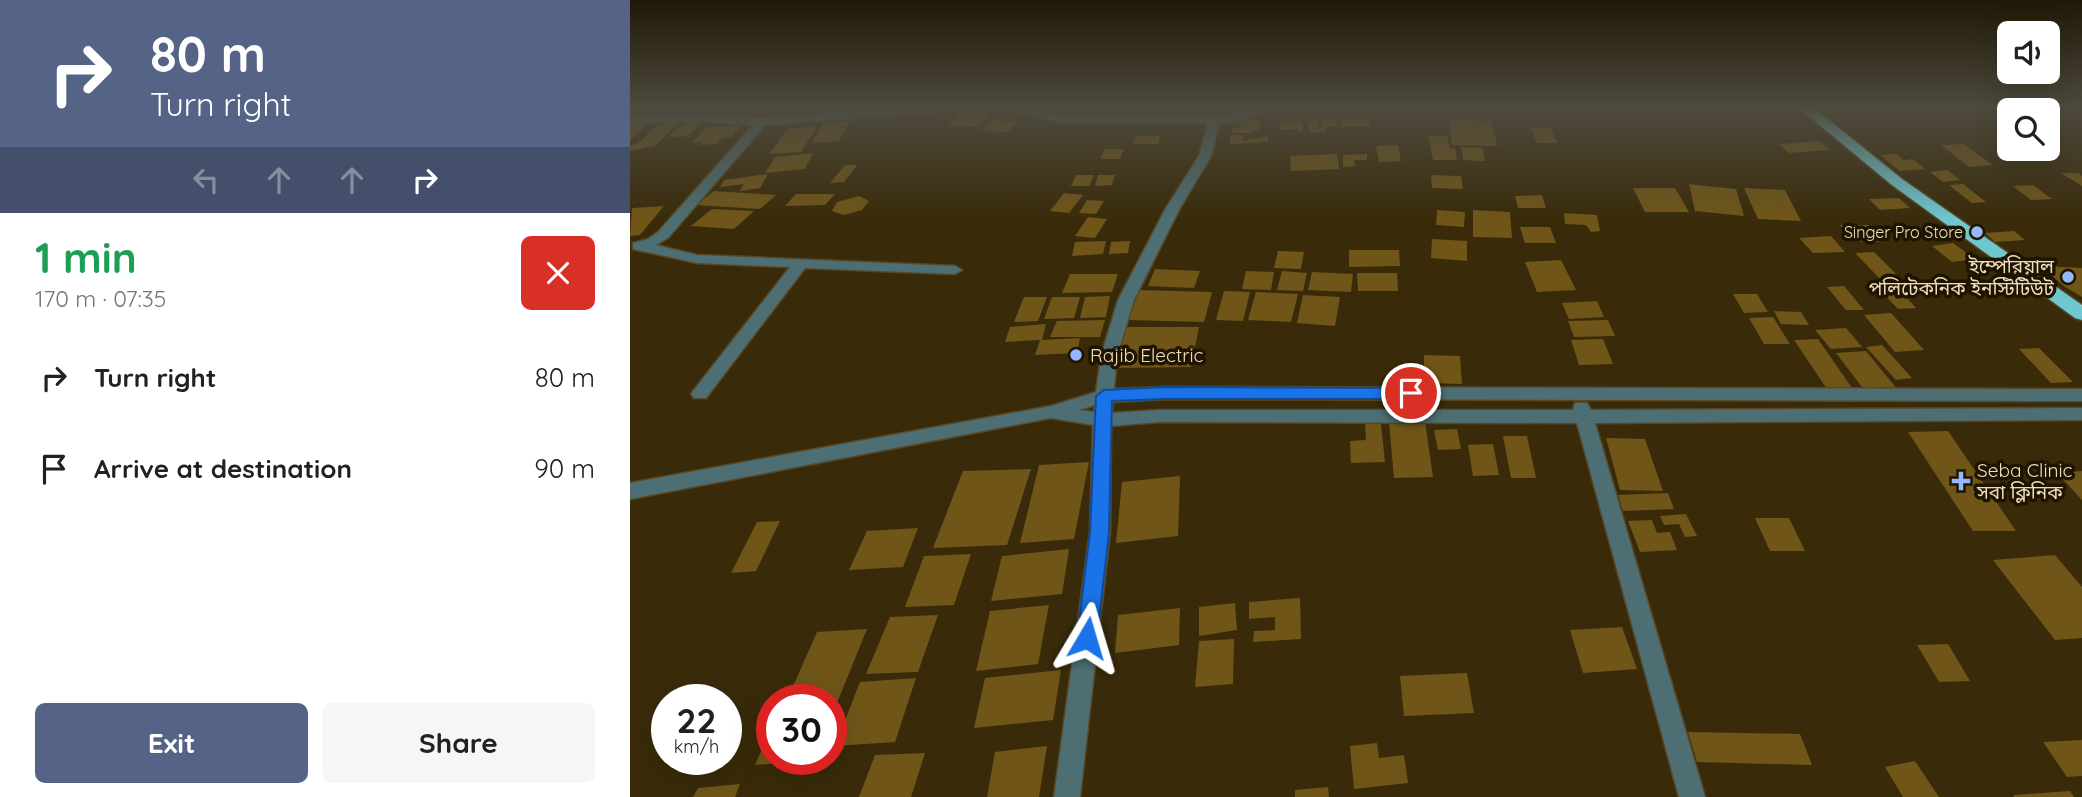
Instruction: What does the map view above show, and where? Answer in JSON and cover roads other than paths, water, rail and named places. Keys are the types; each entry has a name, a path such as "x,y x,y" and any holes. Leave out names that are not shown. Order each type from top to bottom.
{"highway":[{"path":"1852,145 1897,181 2082,314"}],"street":[{"path":"635,247 653,243 663,235 742,145"},
{"path":"1068,797 1100,532 1102,420 1109,356 1126,300 1173,208 1205,156 1208,145"},
{"path":"635,247 697,259 955,270"},
{"path":"700,394 801,264"},
{"path":"630,491 1051,412 1104,396 1164,393 2082,395"},
{"path":"1576,394 1692,797"},
{"path":"1786,394 1799,417"},
{"path":"1051,412 1102,420 1159,416 1799,417 2082,414"}],"place":[{"name":"Singer Pro Store","path":"1977,232"},
{"name":"ইম্পেরিয়াল পলিটেকনিক ইনস্টিটিউট","path":"2068,277"},
{"name":"Rajib Electric","path":"1076,355"},
{"name":"Seba Clinic সবা ক্লিনিক","path":"1961,481"}]}
